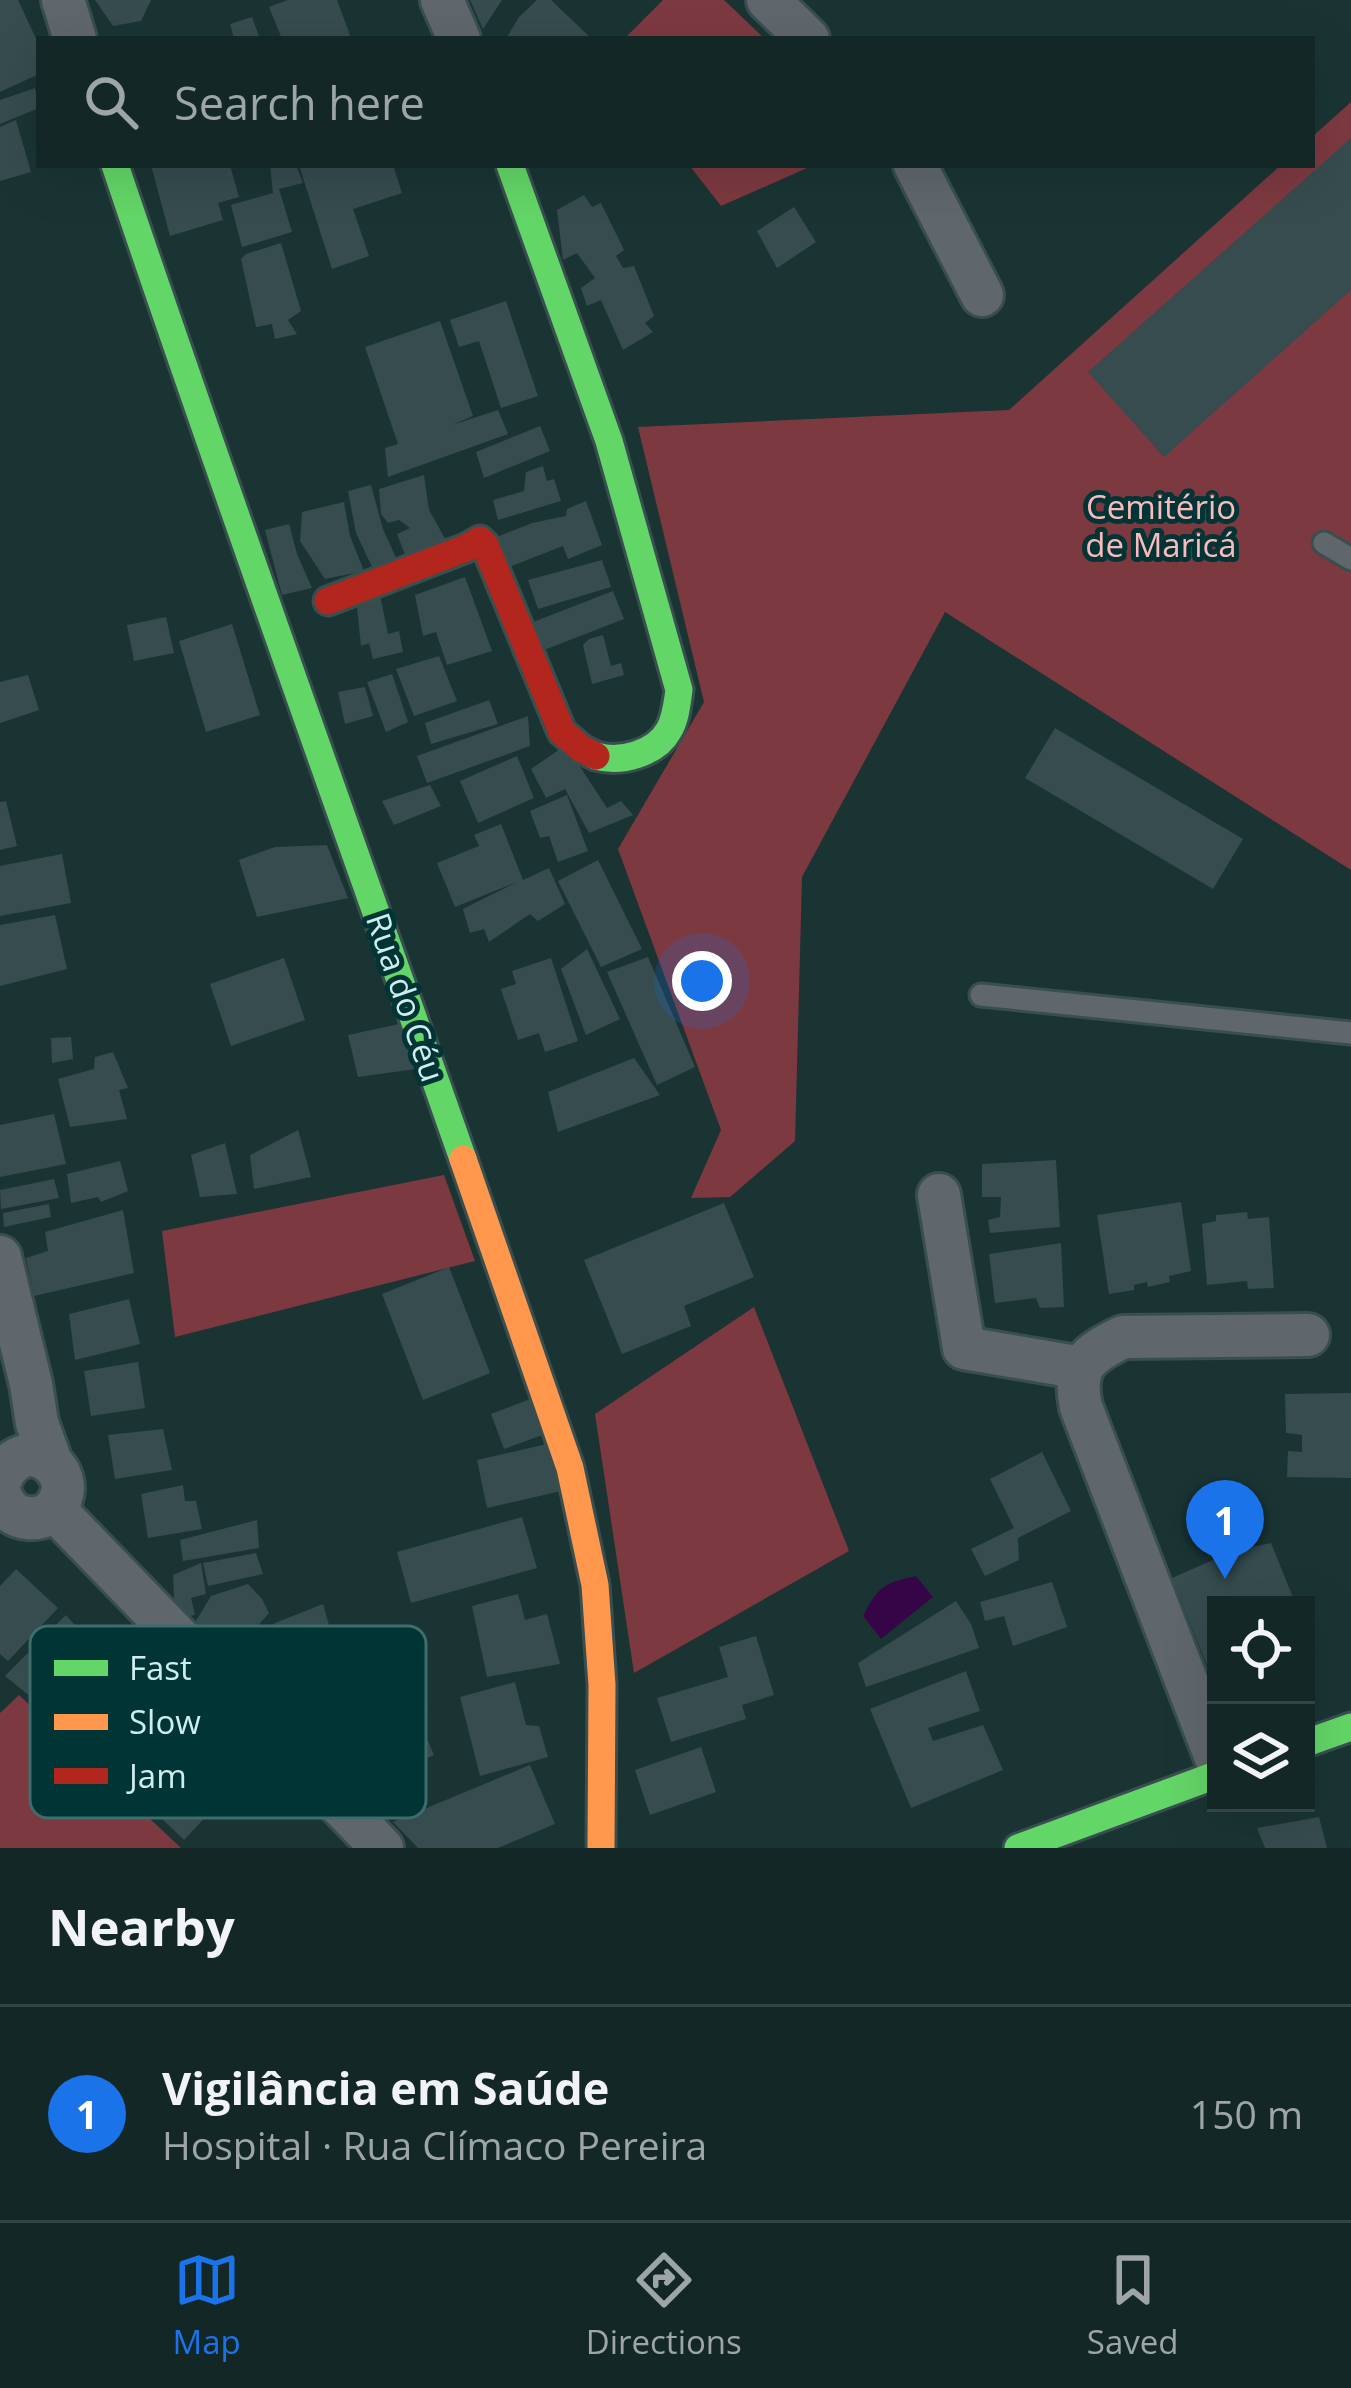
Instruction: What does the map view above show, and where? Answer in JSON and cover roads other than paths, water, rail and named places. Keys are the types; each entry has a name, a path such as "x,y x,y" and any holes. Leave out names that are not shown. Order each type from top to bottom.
{"street":[{"path":"63,0 74,36"},
{"path":"442,0 458,36"},
{"path":"769,0 805,36"},
{"name":"Rua do Céu","path":"117,168 202,424 571,1468 595,1586 602,1685 601,1848"},
{"path":"328,601 480,540 562,732 582,752 604,760 632,758 665,737 674,717 679,690 609,440 511,168"},
{"path":"917,168 982,295"},
{"path":"939,1195 964,1348 1082,1368"},
{"path":"0,1257 31,1384 14,1472 18,1516 27,1519 54,1509 167,1626"},
{"path":"1207,1735 1076,1385 1082,1368 1099,1349 1123,1337 1307,1336"},
{"path":"1315,1740 1351,1727"},
{"path":"1018,1848 1207,1778"},
{"path":"353,1818 382,1848"}],"lane":[{"path":"1324,543 1351,560"},
{"path":"981,994 1351,1033"}],"place":[{"name":"Vigilância em Saúde","path":"1225,1579"}],"park label":[{"name":"Cemitério de Maricá","path":"1161,525"}]}
